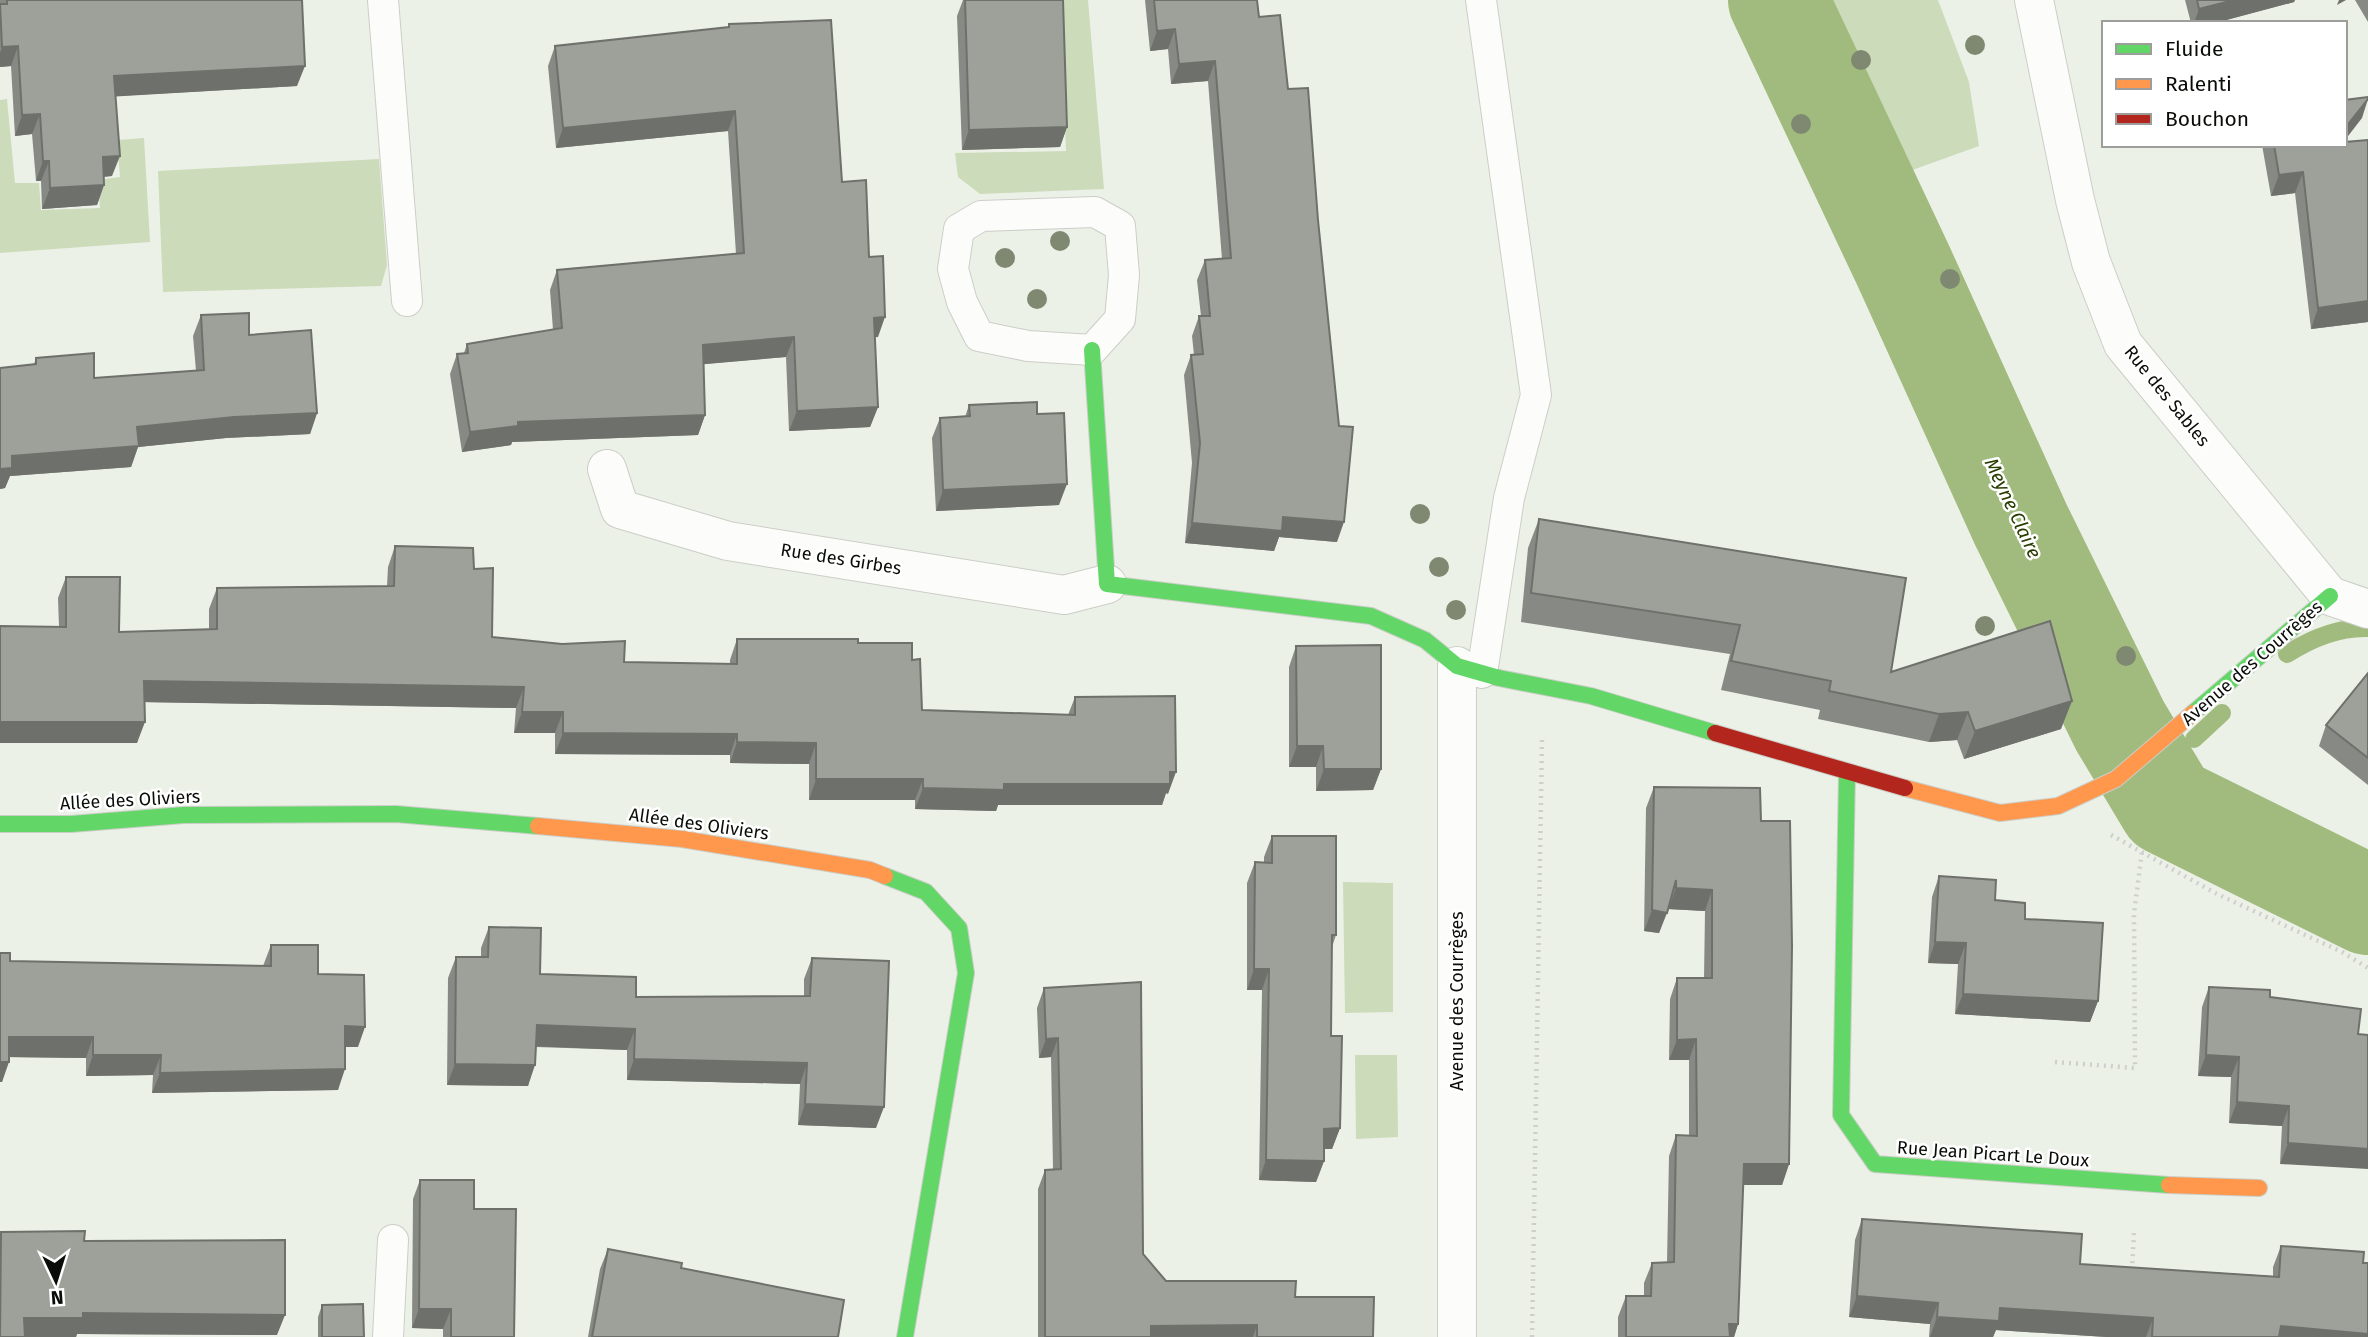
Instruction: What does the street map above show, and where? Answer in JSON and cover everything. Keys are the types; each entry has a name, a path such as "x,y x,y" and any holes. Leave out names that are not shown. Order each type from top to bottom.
{"street":[{"name":"Rue des Sables","path":"2034,0 2075,200 2091,262 2123,344 2330,596"},
{"path":"1092,350 1107,584"},
{"name":"Rue des Girbes","path":"607,468 620,509 728,541 1064,595 1107,584 1371,616 1425,640 1470,669"},
{"name":"Avenue des Courrèges","path":"1457,1337 1470,669 1499,678 1591,696 1847,773 2000,813 2058,806 2116,779 2330,596"},
{"path":"2330,596 2368,609"},
{"name":"Rue Jean Picart Le Doux","path":"1847,773 1840,1115 1875,1164 2136,1184 2259,1188"},
{"name":"Allée des Oliviers","path":"0,824 71,824 184,815 396,814 682,839 870,870 926,892 959,928 966,973 905,1337"}],"lane":[{"path":"383,0 407,301"},
{"path":"1470,669 1509,498 1536,395 1481,0"},
{"path":"1095,212 1120,226 1124,275 1120,319 1092,350 1028,346 979,336 962,302 953,269 959,229 981,216 1095,212"},
{"path":"388,1337 393,1240"}],"path":[{"path":"1532,1337 1542,740 1547,731"},
{"path":"2058,806 2217,894 2342,952 2368,968"},
{"path":"2055,1062 2135,1068 2134,914 2142,851"},
{"path":"2132,1272 2136,1184"}],"green space":[{"path":"1060,0 1088,0 1104,189 980,194 958,177 955,153 1066,151"},
{"path":"1807,0 1938,0 1969,82 1979,146 1893,177"},
{"path":"7,99 15,183 39,183 41,210 100,208 98,180 120,177 117,140 144,138 150,242 0,253 0,100"},
{"path":"379,159 387,265 381,286 163,292 158,171"},
{"path":"1343,882 1393,883 1393,1012 1345,1013"},
{"path":"1355,1055 1397,1055 1398,1137 1356,1139"}],"building":[{"path":"7,0 302,0 305,66 114,76 120,156 103,157 104,185 50,188 49,161 43,161 40,114 22,115 18,46 2,47 0,4 7,4"},
{"path":"965,0 1063,0 1067,127 969,130"},
{"path":"1154,0 1257,0 1259,17 1280,15 1288,89 1308,88 1339,426 1353,427 1344,522 1283,517 1282,531 1192,523 1200,443 1191,355 1203,354 1199,316 1210,316 1205,260 1231,258 1215,61 1179,64 1175,29 1157,31"},
{"path":"2197,0 2234,0 2199,9"},
{"path":"831,20 842,182 866,180 869,257 883,256 885,317 874,318 878,407 797,411 794,337 703,345 705,415 518,422 518,426 470,432 457,354 468,353 467,344 562,328 557,270 744,253 735,111 563,128 555,46 729,27 729,24"},
{"path":"2368,97 2347,125 2347,100"},
{"path":"2368,140 2368,301 2318,308 2303,172 2279,175 2274,147 2347,147 2347,142"},
{"path":"249,313 249,335 311,330 317,413 234,417 137,427 139,446 12,456 12,468 0,469 0,368 36,364 36,358 94,353 94,378 204,370 201,315"},
{"path":"1037,402 1037,414 1064,413 1067,484 943,490 940,418 970,416 969,405"},
{"path":"1539,519 1906,578 1891,672 2050,621 2072,701 1975,731 1968,712 1939,714 1829,691 1831,681 1731,661 1740,625 1531,593"},
{"path":"395,546 473,548 474,569 493,568 492,637 562,644 625,641 624,662 737,664 737,639 858,639 858,643 912,643 912,660 920,659 922,710 1075,715 1075,697 1175,696 1176,772 1170,772 1170,784 1004,784 1004,790 923,788 923,779 816,779 816,743 737,742 737,734 563,733 563,712 522,712 524,687 144,681 145,722 1,722 0,725 0,626 66,627 66,577 120,577 119,632 217,629 217,588 394,586"},
{"path":"1381,645 1381,769 1324,769 1323,746 1297,746 1296,646"},
{"path":"2368,673 2368,758 2326,725"},
{"path":"1654,787 1760,788 1761,821 1790,821 1792,946 1789,1164 1744,1164 1738,1324 1729,1324 1730,1337 1626,1337 1626,1296 1651,1296 1652,1263 1674,1262 1676,1135 1697,1136 1696,1039 1677,1040 1677,978 1712,978 1712,890 1676,888 1676,880 1667,913 1652,910"},
{"path":"1272,836 1336,836 1336,935 1332,935 1331,1036 1342,1036 1340,1128 1324,1129 1324,1161 1266,1160 1269,969 1254,969 1255,862 1272,863"},
{"path":"1939,876 1996,880 1995,900 2025,903 2025,919 2103,923 2098,1001 1963,994 1966,943 1935,942"},
{"path":"489,927 541,928 540,974 636,977 636,997 810,996 812,958 889,961 884,1107 805,1104 807,1063 634,1059 635,1029 537,1025 535,1065 455,1064 456,957 488,957"},
{"path":"271,945 318,945 318,974 364,975 365,1027 345,1026 345,1069 160,1073 161,1055 93,1055 93,1037 9,1037 9,1062 0,1062 0,953 10,953 10,961 271,966"},
{"path":"1141,982 1143,1254 1166,1281 1296,1281 1295,1297 1374,1297 1373,1337 1257,1337 1257,1325 1151,1326 1151,1337 1045,1337 1045,1170 1061,1169 1058,1038 1046,1039 1044,988"},
{"path":"2209,987 2270,990 2270,997 2361,1009 2358,1034 2368,1035 2368,1149 2288,1143 2289,1106 2237,1102 2239,1057 2206,1055"},
{"path":"420,1180 474,1180 474,1209 516,1209 514,1337 451,1337 451,1309 419,1309"},
{"path":"1862,1219 2082,1234 2080,1264 2279,1277 2281,1246 2364,1252 2363,1263 2368,1263 2368,1334 2281,1326 2279,1337 2152,1337 2153,1318 2000,1308 1999,1321 1937,1317 1938,1303 1857,1296"},
{"path":"85,1231 84,1241 285,1240 285,1315 83,1313 83,1318 24,1318 25,1337 0,1337 1,1232"},
{"path":"608,1249 682,1263 681,1268 844,1300 838,1337 592,1337"},
{"path":"363,1304 364,1337 322,1337 322,1305"}],"waterway":[{"name":"Meyne Claire","path":"1778,0 1903,265 2021,525 2120,726 2168,806 2368,905"},
{"path":"2287,654 2326,635 2346,629 2368,628"},
{"path":"2194,739 2222,713"}],"traffic: fast":[{"path":"1092,350 1107,584 1371,616 1425,640 1457,666 1499,678 1591,696 1715,733"},
{"path":"2193,713 2330,596"},
{"path":"1847,773 1841,1115 1875,1164 2169,1185"},
{"path":"0,824 71,824 184,815 396,814 538,826"},
{"path":"885,876 926,892 959,928 966,973 905,1337"}],"traffic: slow":[{"path":"1905,788 2000,813 2058,806 2116,779 2193,713"},
{"path":"538,826 682,839 870,870 885,876"},
{"path":"2169,1185 2259,1188"}],"traffic: jam":[{"path":"1715,733 1905,788"}]}
